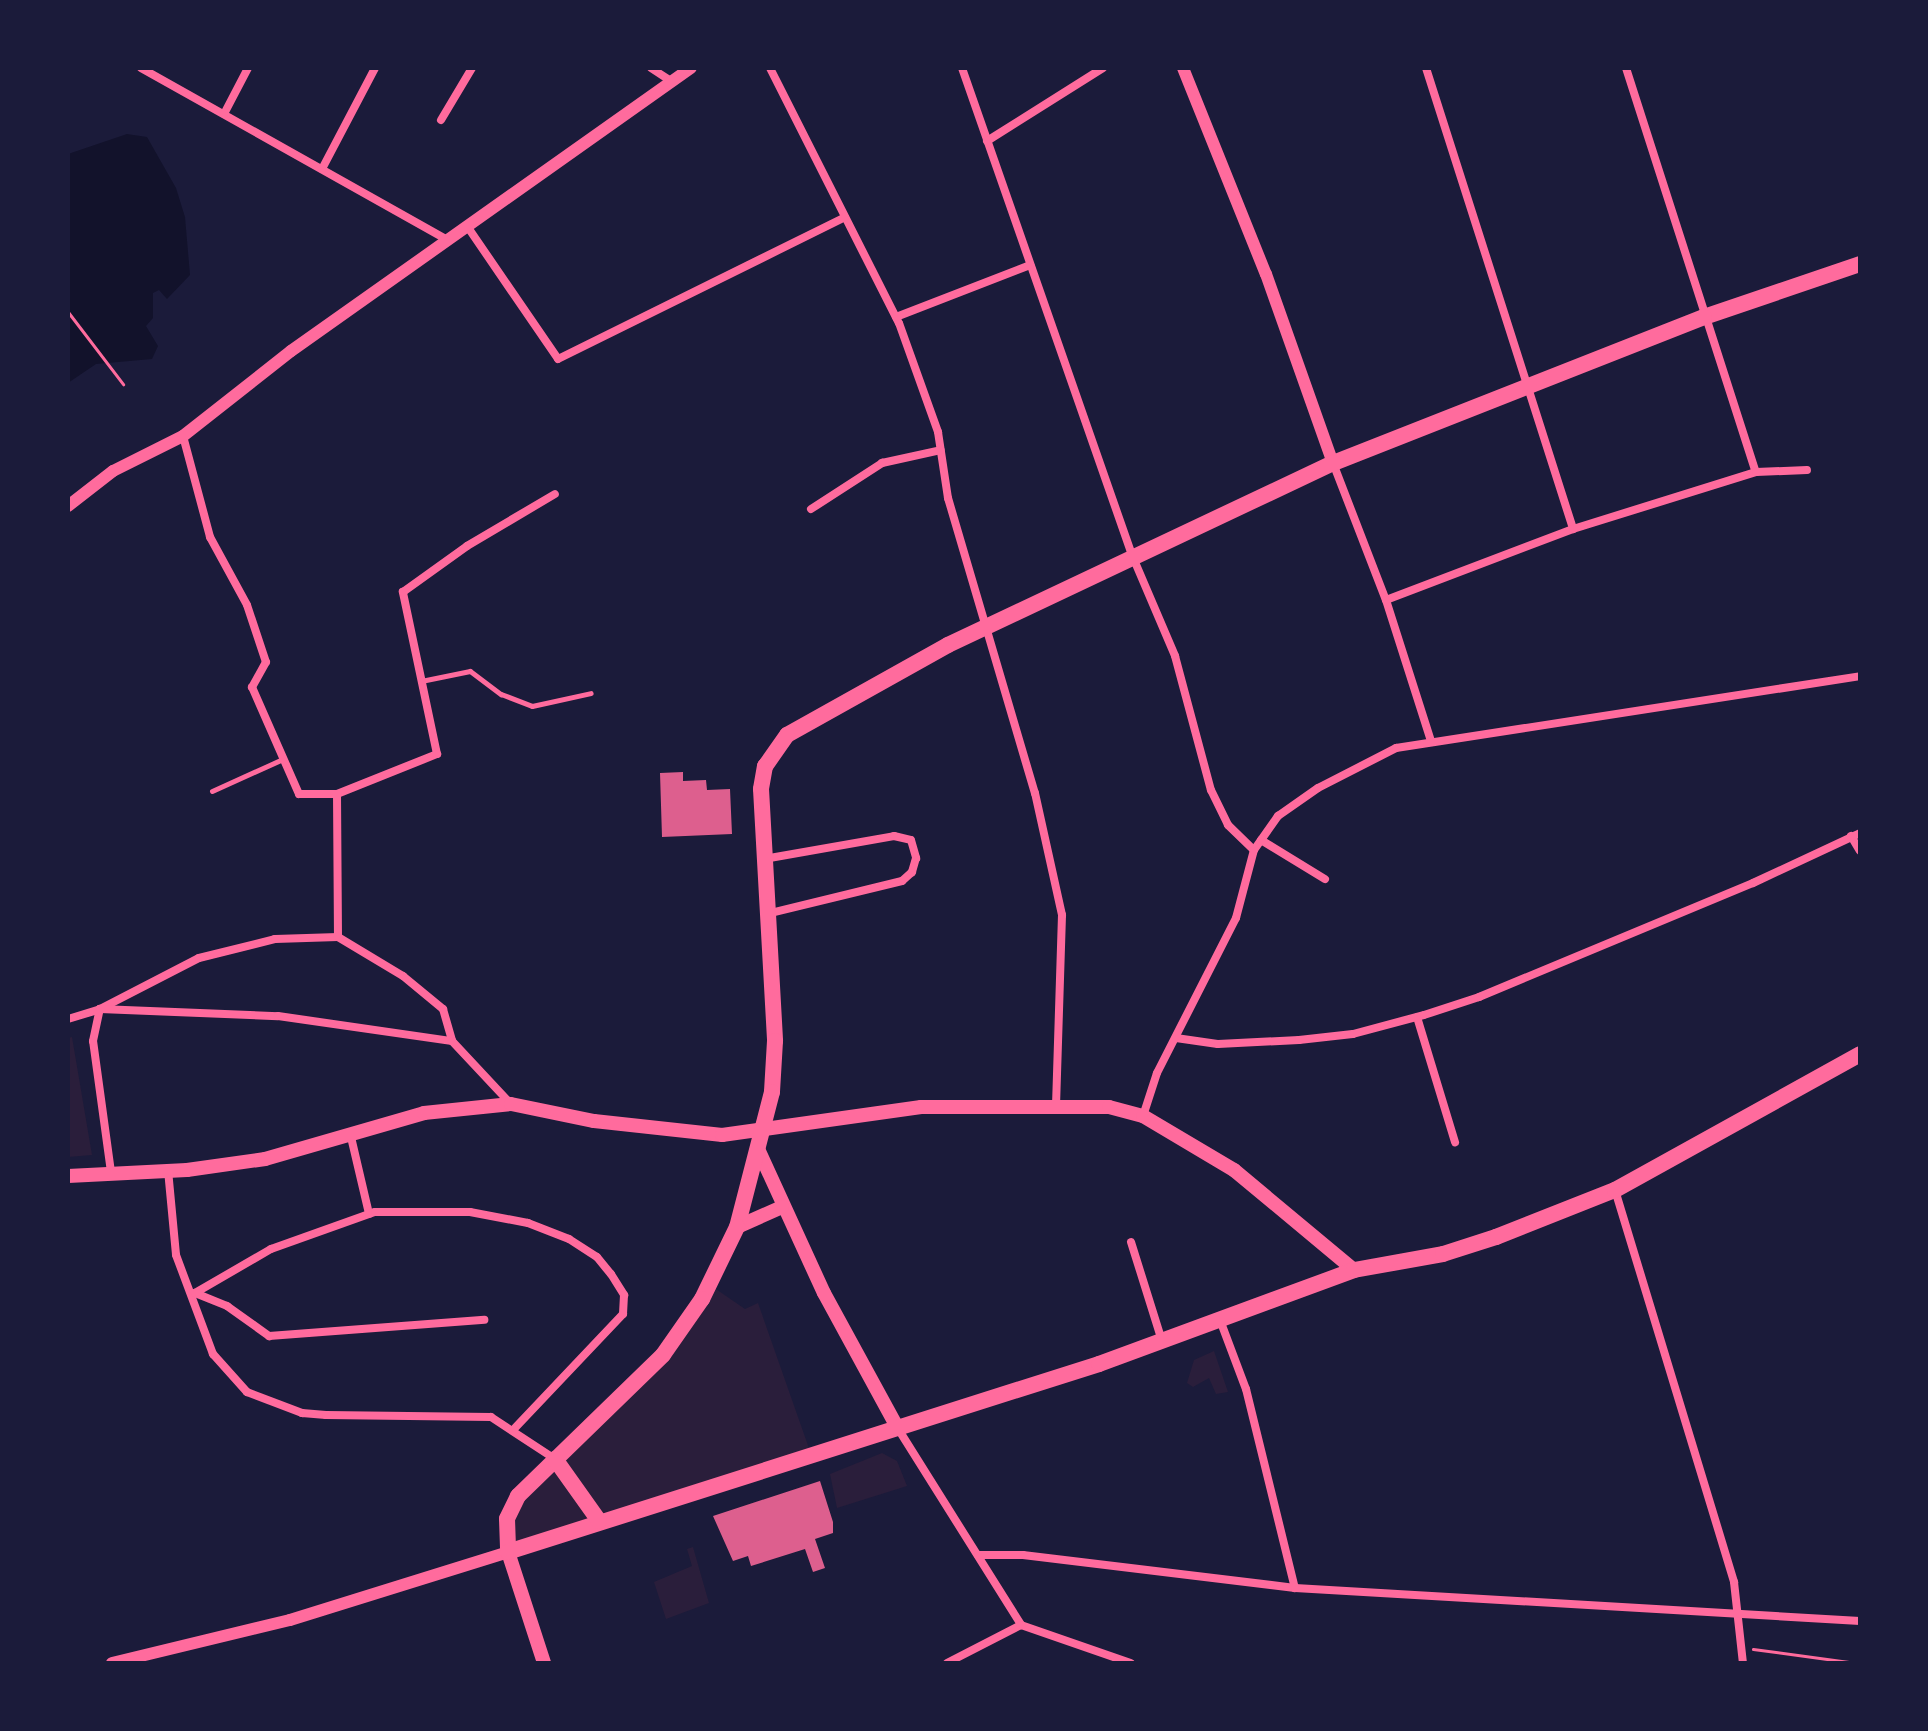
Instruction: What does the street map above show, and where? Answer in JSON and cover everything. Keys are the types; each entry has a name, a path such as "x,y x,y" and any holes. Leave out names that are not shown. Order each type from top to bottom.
{"main road":[{"path":"544,1663 508,1552 510,1509 555,1459 674,1342 714,1277 737,1227 765,1125 775,1052 762,859 762,778 772,751 787,735 987,626 1132,555 1333,463 1704,317 1860,264"},
{"path":"508,1552 1162,1341 1354,1270 1443,1254 1615,1190 1860,1054"},
{"path":"68,1176 168,1170 265,1159 351,1137 424,1113 511,1104 673,1132 722,1135 765,1125 921,1107 1056,1104 1109,1107 1143,1116 1234,1170 1354,1270"},
{"path":"758,1149 782,1207 897,1427"},
{"path":"737,1227 782,1207"},
{"path":"555,1459 599,1521"}],"street":[{"path":"141,68 447,240"},
{"path":"224,114 248,68"},
{"path":"322,169 375,68"},
{"path":"441,120 472,68"},
{"path":"651,68 671,81"},
{"path":"68,506 113,471 183,436 447,240 691,68"},
{"path":"770,68 896,317 941,450 948,498 1035,793 1062,915 1056,1104"},
{"path":"962,68 1132,555 1175,656 1211,790 1228,825 1254,850"},
{"path":"987,141 1103,68"},
{"path":"1183,68 1266,274 1333,463 1386,600 1431,741"},
{"path":"1426,68 1525,387 1573,529"},
{"path":"1626,68 1756,472"},
{"path":"467,226 558,359 845,217"},
{"path":"896,317 1030,265"},
{"path":"183,436 210,537 247,605 266,662 252,687 299,794 337,794 437,754 403,592 467,546 555,494"},
{"path":"811,509 882,463 941,450"},
{"path":"1386,600 1573,529 1756,472 1807,470"},
{"path":"1143,1116 1176,1038 1236,918 1254,850 1278,816 1318,788 1396,748 1860,676"},
{"path":"337,794 338,937"},
{"path":"1176,1038 1218,1044 1299,1040 1353,1034 1417,1017 1479,997 1753,883 1856,834 1860,851"},
{"path":"762,859 894,836 911,840 916,858 912,872 902,881 766,914"},
{"path":"1261,840 1325,879"},
{"path":"68,1019 100,1009 199,958 275,939 338,937 403,976 443,1009 452,1041 511,1104"},
{"path":"100,1009 278,1016 452,1041"},
{"path":"100,1009 93,1041 111,1172"},
{"path":"1417,1017 1455,1142"},
{"path":"351,1137 369,1214"},
{"path":"168,1170 176,1255 195,1293 222,1366 247,1392 272,1404 351,1417 491,1417 515,1428 555,1459"},
{"path":"1615,1190 1734,1582 1743,1663"},
{"path":"195,1293 271,1249 369,1214 420,1209 528,1223 569,1239 611,1274 624,1295 623,1314 515,1428"},
{"path":"1131,1242 1162,1341"},
{"path":"195,1293 227,1306 269,1336 484,1320"},
{"path":"1220,1320 1246,1389 1295,1588"},
{"path":"897,1427 1021,1625 1131,1663"},
{"path":"112,1663 131,1661 290,1620 508,1552"},
{"path":"978,1555 1023,1555 1295,1588 1860,1621"},
{"path":"947,1663 1021,1625"}],"lane":[{"path":"421,681 470,671 501,694 532,706 591,693"},
{"path":"212,791 283,759"}],"path":[{"path":"68,312 123,384"},
{"path":"1742,1648 1856,1663"}],"shaded area":[{"path":"127,134 147,137 176,188 185,217 190,275 167,299 159,290 153,293 153,318 146,326 158,346 152,359 96,364 68,383 68,154"},
{"path":"72,1037 92,1155 68,1157 68,1038"},
{"path":"710,1285 745,1309 758,1303 811,1454 508,1552 507,1519 627,1392"},
{"path":"1214,1351 1228,1392 1216,1394 1209,1378 1193,1387 1187,1383 1194,1360"},
{"path":"882,1453 897,1461 907,1486 837,1508 830,1474"},
{"path":"693,1547 709,1603 666,1619 654,1582 692,1566 687,1549"}],"building":[{"path":"683,772 683,781 706,780 707,790 730,789 732,834 662,837 660,773"},
{"path":"820,1481 833,1522 833,1533 815,1539 825,1568 813,1572 805,1549 751,1566 748,1556 733,1561 713,1516"}]}
